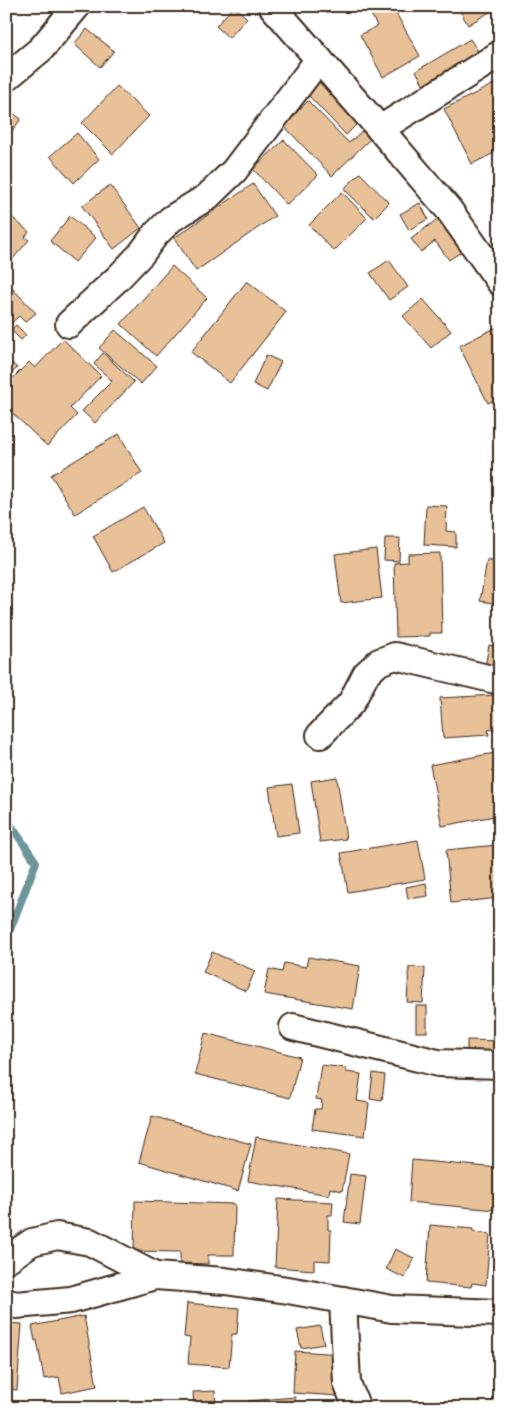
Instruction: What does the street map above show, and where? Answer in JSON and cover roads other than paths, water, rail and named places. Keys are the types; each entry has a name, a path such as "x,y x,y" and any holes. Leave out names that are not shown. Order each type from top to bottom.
{"street":[{"path":"6,78 41,50 77,6"},
{"path":"272,6 449,210 500,282"},
{"path":"380,129 500,54"},
{"path":"69,324 119,277 141,254 155,235 172,219 207,197 234,171 319,58"},
{"path":"320,734 351,703 366,674 379,662 395,656 500,681"},
{"path":"293,1027 438,1063 500,1065"},
{"path":"6,1260 32,1242 57,1236 90,1242 155,1276"},
{"path":"6,1302 16,1305 71,1300 155,1276 225,1281 392,1309 500,1313"},
{"path":"343,1300 347,1383 357,1408"}],"waterway":[{"path":"6,818 36,862 6,940"}]}
